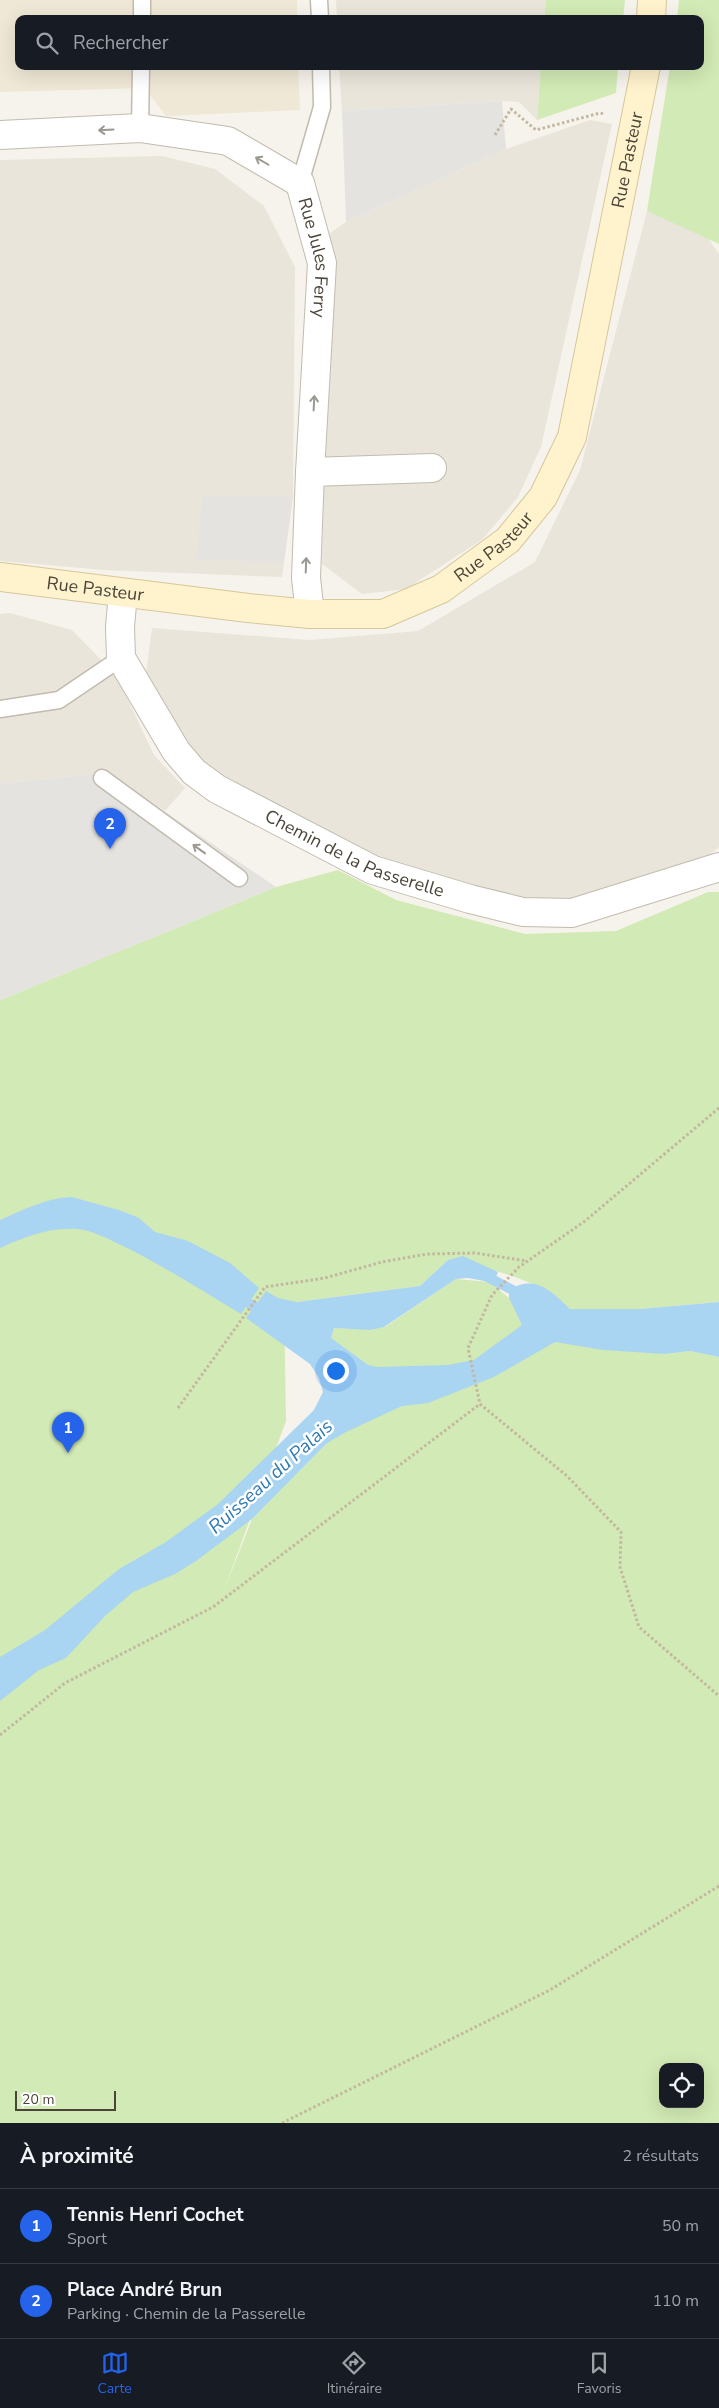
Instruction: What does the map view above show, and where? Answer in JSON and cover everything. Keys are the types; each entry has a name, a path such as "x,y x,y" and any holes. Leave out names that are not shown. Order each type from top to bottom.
{"main road":[{"path":"650,15 652,0"},
{"name":"Rue Pasteur","path":"0,577 310,614 384,614 441,588 508,540 543,497 572,437 645,70"}],"street":[{"name":"Rue Jules Ferry","path":"0,135 140,128 228,141 300,183 322,263 306,578 310,614"},
{"path":"310,472 432,468"},
{"name":"Chemin de la Passerelle","path":"123,593 120,627 121,658 176,751 194,772 217,789 373,870 470,899 523,912 572,913 719,867"}],"lane":[{"path":"142,0 142,15"},
{"path":"319,0 320,15"},
{"path":"140,128 141,70"},
{"path":"300,183 322,108 321,70"},
{"path":"0,709 59,700 121,658"},
{"path":"102,778 239,878"}],"path":[{"path":"495,135 510,109 536,130 600,113 636,120"},
{"path":"719,1108 585,1221 519,1267 492,1295 468,1348 480,1404 567,1476 621,1532 620,1568 639,1627 719,1696"},
{"path":"178,1408 265,1287 325,1278 382,1262 427,1254 475,1253 528,1261"},
{"path":"0,1735 65,1683 213,1607 480,1404"},
{"path":"282,2123 550,1990 719,1886"}],"shaded area":[{"path":"0,0 297,0 297,15 15,15 15,70 298,70 300,110 166,116 150,95 149,88 0,92"},
{"path":"336,0 546,0 544,15 337,15"},
{"path":"339,70 541,70 537,120 519,102 502,101 342,111"},
{"path":"502,101 506,149 346,222 342,111"},
{"path":"590,120 612,124 541,447 518,497 483,539 406,589 362,594 322,564 330,233 346,222 506,149"},
{"path":"162,156 215,169 264,206 295,267 293,496 282,577 104,570 0,561 0,160"},
{"path":"647,211 708,238 719,254 719,847 706,858 576,905 513,900 439,882 348,846 227,785 190,757 146,673 152,628 310,640 418,631 535,562 580,470"},
{"path":"203,496 293,496 284,562 196,560"},
{"path":"10,613 72,630 116,675 154,755 185,788 165,811 106,772 0,784 0,614"},
{"path":"106,772 276,887 0,1000 0,784"}],"green space":[{"path":"546,0 625,0 623,15 544,15"},
{"path":"679,0 719,0 719,244 647,211 669,70 704,70 704,15 677,15"},
{"path":"541,70 618,70 616,93 537,120"},
{"path":"338,870 396,900 525,934 616,931 708,892 719,892 719,1302 640,1309 570,1309 543,1289 528,1282 497,1271 448,1260 420,1286 297,1302 284,1300 286,1421 223,1593 252,1519 327,1443 331,1338 334,1328 362,1329 385,1327 456,1279 490,1282 509,1298 665,1354 690,1351 719,1357 719,2123 0,2123 0,1000 276,887"}],"water":[{"path":"72,1197 122,1211 139,1218 155,1232 188,1241 230,1263 259,1288 241,1314 136,1253 100,1235 77,1229 47,1231 0,1248 0,1220 44,1202"},
{"name":"Ruisseau du Palais","path":"463,1256 498,1272 495,1279 490,1282 468,1278 456,1279 384,1327 370,1330 334,1328 331,1338 368,1365 377,1367 448,1365 474,1360 522,1325 509,1298 509,1290 518,1285 535,1284 556,1296 570,1309 640,1309 719,1302 719,1357 690,1351 665,1354 603,1350 555,1342 494,1377 428,1403 402,1406 346,1432 327,1443 252,1519 196,1561 175,1574 133,1592 105,1616 66,1658 39,1670 0,1701 0,1657 45,1630 119,1569 166,1542 218,1504 314,1410 323,1392 319,1378 310,1364 246,1318 266,1291 278,1298 297,1302 420,1286 448,1260"}],"waterway":[{"path":"482,1274 522,1295"},
{"path":"237,1296 265,1313"}],"place":[{"name":"Place André Brun","path":"110,849"},
{"name":"Tennis Henri Cochet","path":"68,1453"}]}
